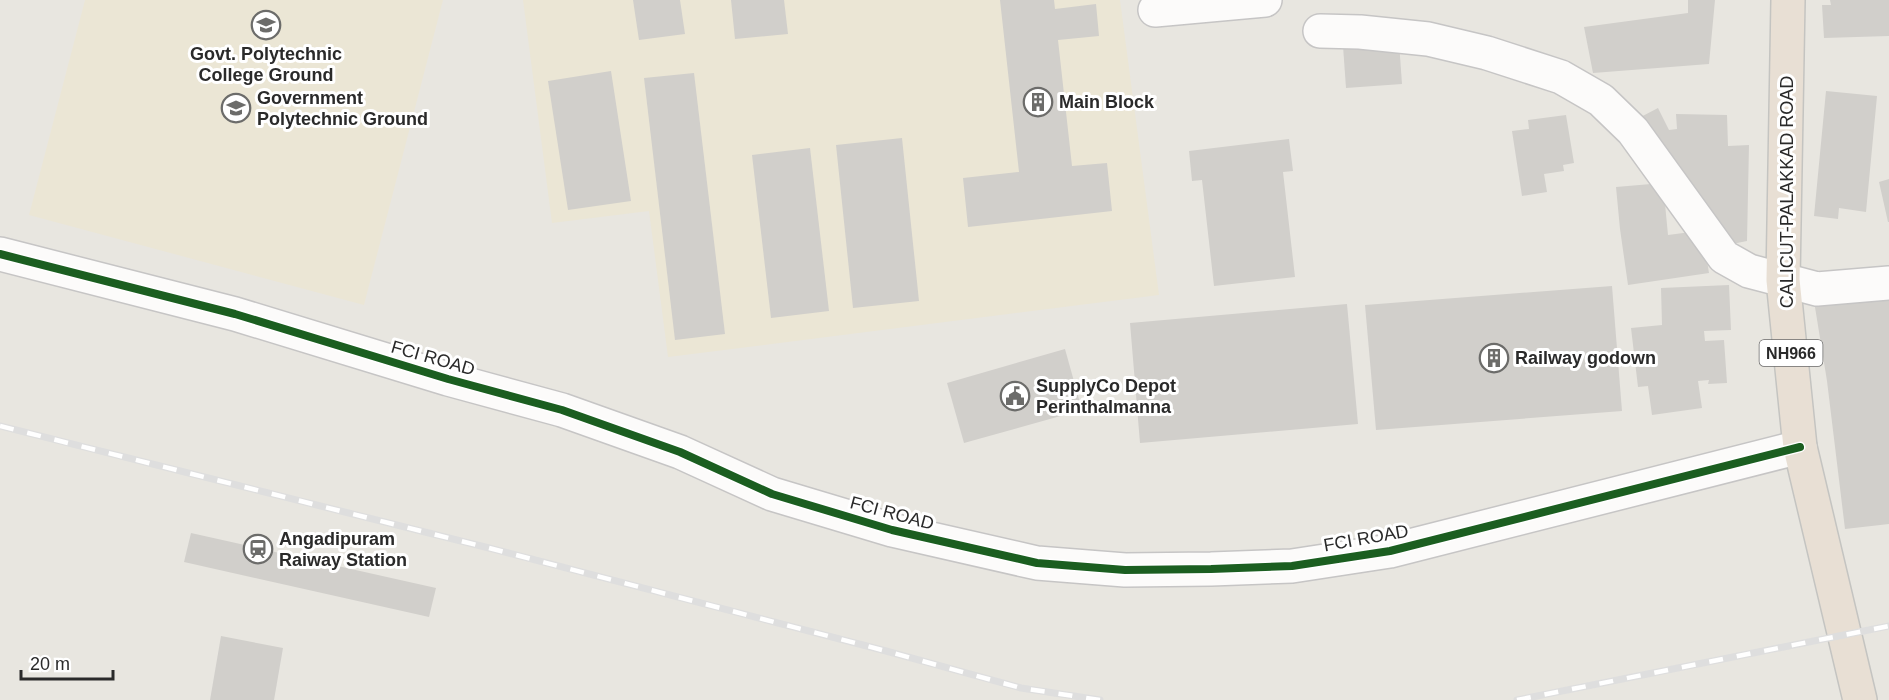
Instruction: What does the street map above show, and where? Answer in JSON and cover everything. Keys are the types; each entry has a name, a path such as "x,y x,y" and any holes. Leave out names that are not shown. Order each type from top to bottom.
{"highway":[{"name":"CALICUT-PALAKKAD ROAD","path":"1788,0 1783,280 1800,447 1856,699"}],"street":[{"path":"1155,10 1264,0"},
{"path":"1320,31 1360,32 1428,39 1487,53 1561,77 1601,100 1633,131 1724,257 1749,271 1817,289 1889,282"},
{"name":"FCI ROAD","path":"0,254 235,314 448,379 562,410 680,452 772,494 892,530 1037,563 1125,570 1292,566 1390,551 1800,447"}],"shaded area":[{"name":"Government Polytechnic Ground","path":"85,0 443,0 364,305 29,215"},
{"path":"523,0 1120,0 1159,295 668,357 649,211 552,223"}],"building":[{"path":"633,0 680,0 685,34 639,40"},
{"path":"731,0 784,0 788,34 735,39"},
{"name":"Main Block","path":"1000,0 1054,0 1055,9 1096,4 1099,36 1058,40 1072,166 1107,163 1112,211 968,227 963,178 1019,172"},
{"path":"1688,0 1715,0 1709,64 1593,73 1584,27 1688,13"},
{"path":"1830,0 1889,0 1889,36 1824,38 1822,5 1831,5"},
{"path":"1399,42 1402,84 1346,88 1343,46"},
{"path":"611,71 631,201 568,210 548,81"},
{"path":"694,73 725,334 675,340 644,78"},
{"path":"1826,91 1877,96 1866,212 1839,208 1838,219 1814,216"},
{"path":"1658,108 1669,130 1677,129 1676,114 1727,115 1728,146 1749,145 1747,241 1722,246 1635,120"},
{"path":"1566,115 1574,163 1563,165 1564,171 1544,174 1547,192 1522,196 1512,131 1529,129 1528,120"},
{"path":"902,138 919,301 853,308 836,145"},
{"path":"1289,139 1293,171 1283,172 1295,277 1214,286 1202,180 1192,181 1189,151"},
{"path":"810,148 829,311 771,318 752,155"},
{"path":"1889,179 1889,222 1888,222 1879,182"},
{"path":"1663,183 1668,235 1691,232 1703,236 1709,273 1628,285 1616,187"},
{"path":"1729,285 1731,330 1704,331 1705,341 1724,340 1727,383 1708,384 1709,380 1698,381 1702,408 1652,415 1648,386 1638,387 1631,328 1662,325 1661,288"},
{"name":"Railway godown","path":"1612,286 1622,411 1376,430 1365,305"},
{"path":"1889,289 1889,524 1845,529 1827,381 1814,301"},
{"path":"1347,304 1358,424 1140,443 1130,323"},
{"name":"SupplyCo Depot Perinthalmanna","path":"1065,349 1082,410 964,443 947,383"},
{"path":"191,533 436,588 429,617 184,562"},
{"path":"221,636 283,648 274,700 210,700"}],"railway":[{"path":"0,426 489,548 1021,688 1100,700"},
{"path":"1517,700 1889,626"}],"cycle path":[{"path":"0,254 235,314 448,379 562,410 680,452 772,494 892,530 1037,563 1125,570 1292,566 1390,551 1800,447"}],"place":[{"name":"Govt. Polytechnic College Ground","path":"266,25"},
{"name":"Main Block","path":"1038,102"},
{"name":"Government Polytechnic Ground","path":"236,108"},
{"name":"Railway godown","path":"1494,358"},
{"name":"SupplyCo Depot Perinthalmanna","path":"1015,396"},
{"name":"Angadipuram Raiway Station","path":"258,549"}]}
